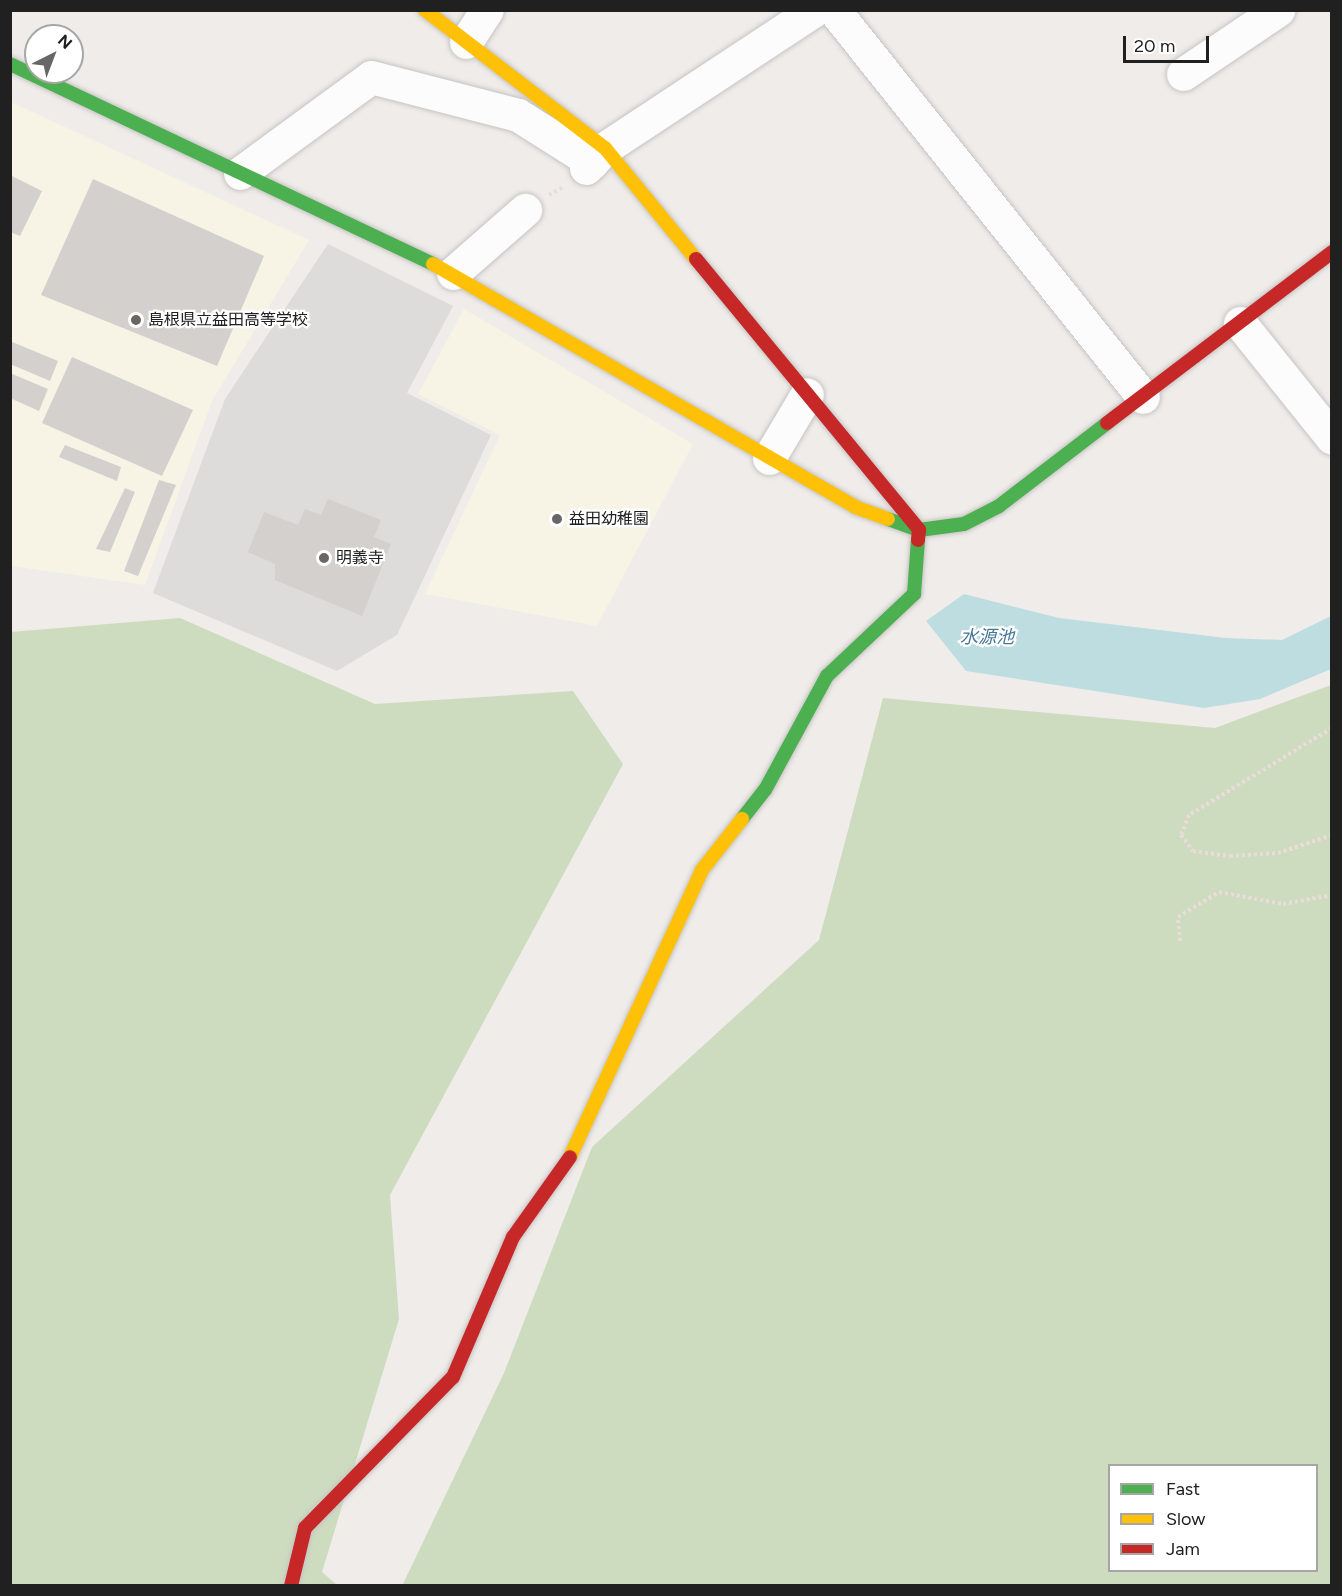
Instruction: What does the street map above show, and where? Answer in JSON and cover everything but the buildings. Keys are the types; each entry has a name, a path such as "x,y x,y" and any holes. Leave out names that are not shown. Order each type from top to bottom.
{"street":[{"path":"291,1586 305,1528 453,1377 513,1237 564,1170 702,870 765,790 827,676 914,594 920,530 807,394 592,162 466,42 425,10"},
{"path":"466,42 486,10"},
{"path":"592,162 814,10"},
{"path":"834,10 1143,397"},
{"path":"1183,74 1278,10"},
{"path":"10,64 453,273 855,507 920,530 964,524 999,506 1332,252"},
{"path":"240,173 371,77 518,115 592,162"},
{"path":"453,273 525,210"},
{"path":"1240,323 1332,438"},
{"path":"769,458 807,394"}],"path":[{"path":"1332,728 1189,815 1181,836 1193,851 1230,856 1278,853 1332,835"},
{"path":"1180,941 1178,917 1219,892 1283,904 1332,895"}],"shaded area":[{"name":"島根県立益田高等学校","path":"11,102 309,240 212,401 145,585 11,566"},
{"path":"328,244 453,306 407,393 491,435 397,635 337,671 153,593 225,399"},
{"name":"益田幼稚園","path":"464,309 693,444 597,626 425,594 500,435 418,394"}],"green space":[{"path":"180,618 375,704 573,691 623,764 390,1195 399,1319 322,1572 337,1585 11,1586 11,632"},
{"path":"1331,685 1331,1585 402,1586 504,1373 592,1147 819,940 883,698 1215,728"}],"water":[{"name":"水源池","path":"964,594 1059,618 1226,638 1282,640 1331,616 1331,669 1260,699 1204,708 966,671 926,621"}],"traffic: fast":[{"path":"10,64 433,264"},
{"path":"888,519 919,530 964,524 999,506 1107,423"},
{"path":"742,819 765,790 827,676 914,594 918,540"}],"traffic: slow":[{"path":"425,10 605,148 696,259"},
{"path":"433,264 855,507 888,519"},
{"path":"570,1157 702,870 742,819"}],"traffic: jam":[{"path":"1107,423 1332,252"},
{"path":"696,259 919,530 918,540"},
{"path":"291,1586 305,1528 453,1377 513,1237 570,1157"}],"place":[{"name":"島根県立益田高等学校","path":"136,320"},
{"name":"益田幼稚園","path":"557,519"},
{"name":"明義寺","path":"324,558"}]}
